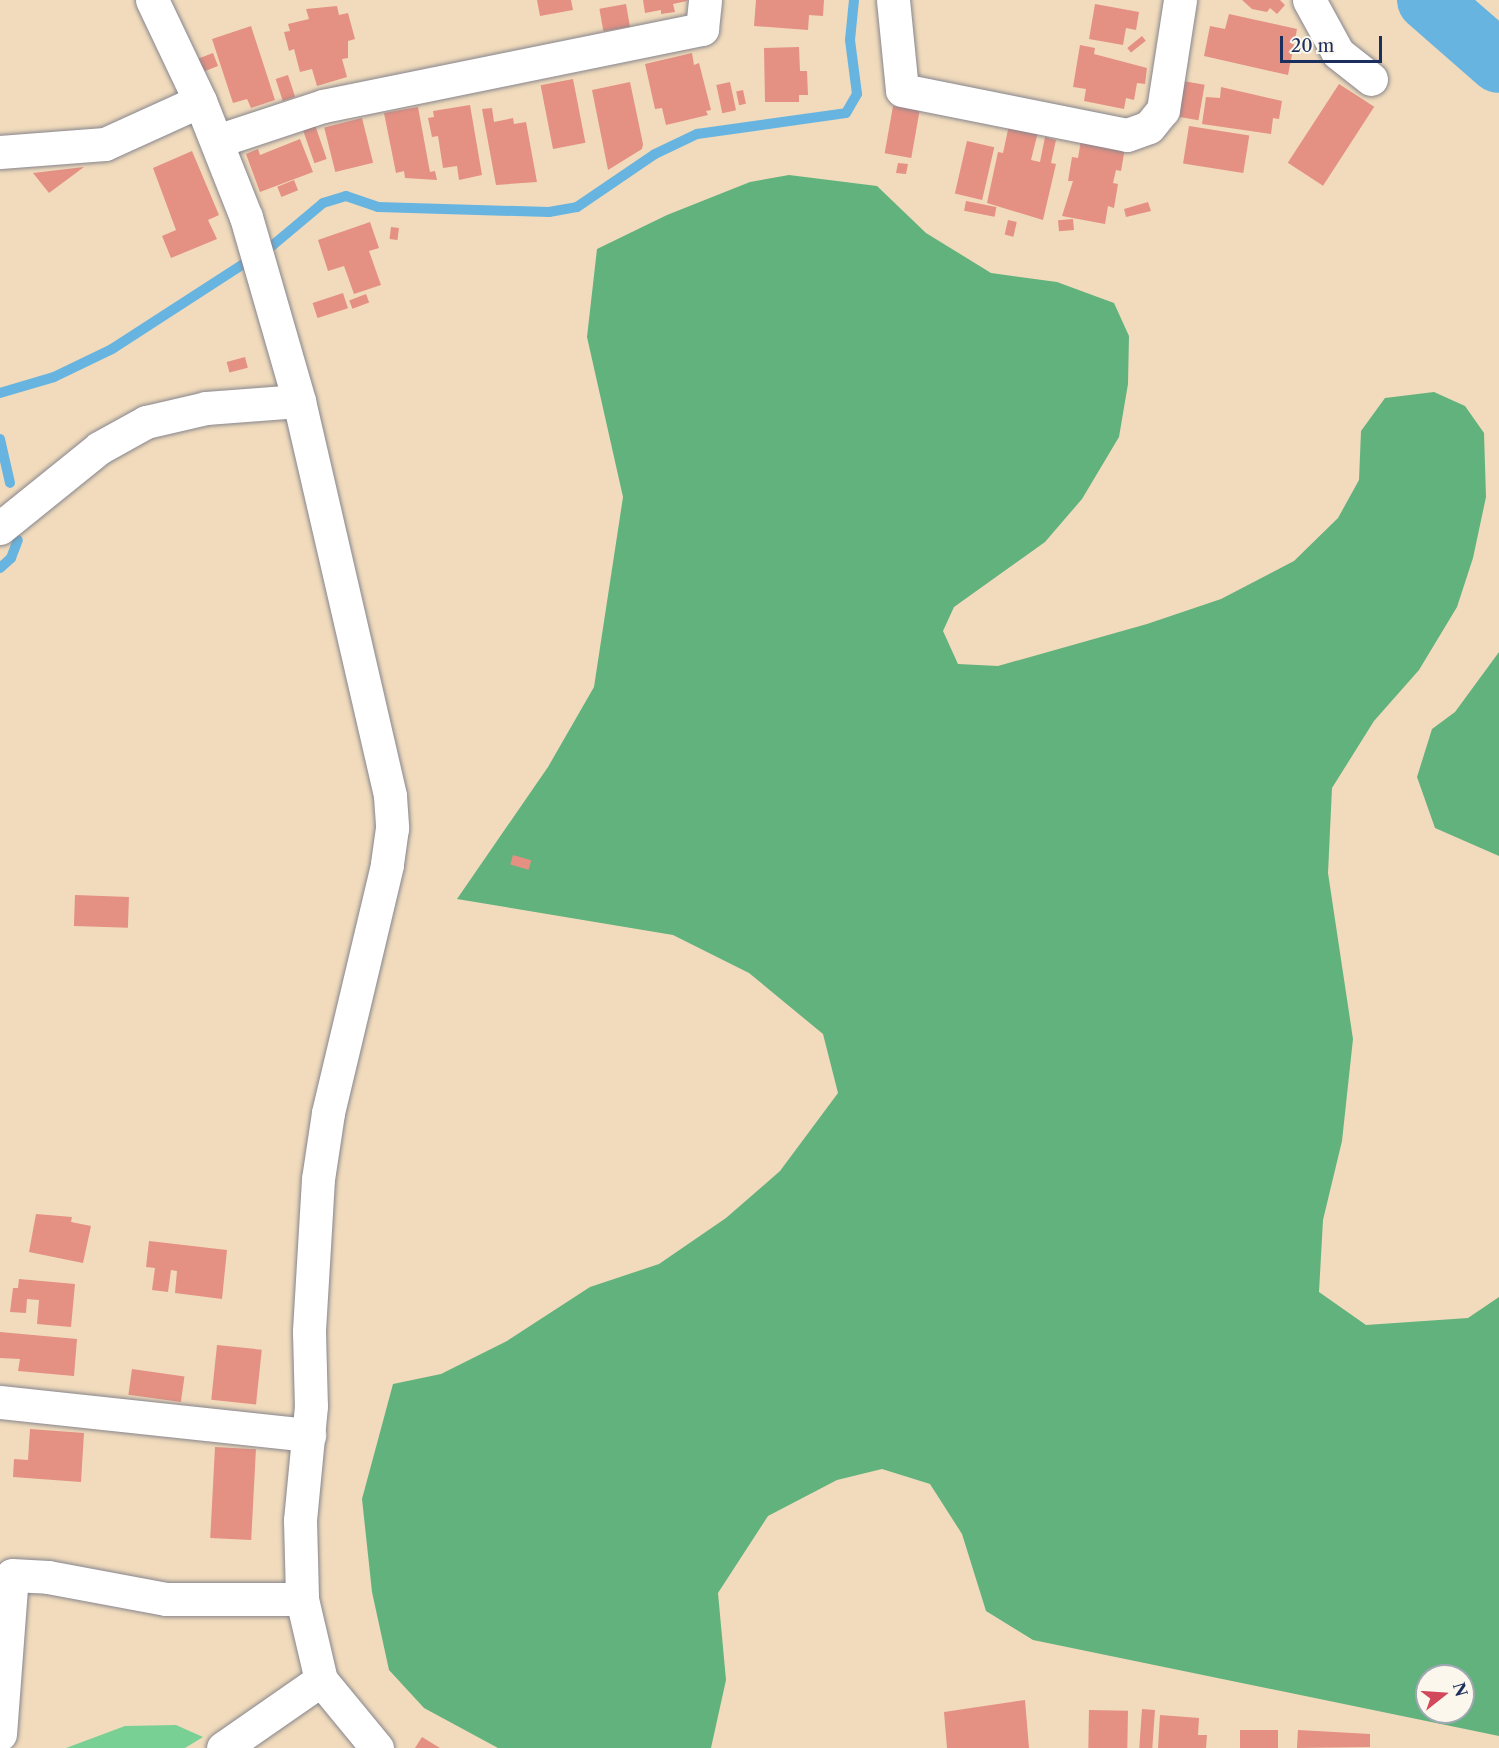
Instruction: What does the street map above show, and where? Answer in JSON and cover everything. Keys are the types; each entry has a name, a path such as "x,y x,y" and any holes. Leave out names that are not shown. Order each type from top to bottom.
{"street":[{"path":"152,0 217,141 252,238 299,401 390,796 392,828 367,956 328,1113 318,1179 309,1332 309,1435 300,1520 302,1599 321,1680 377,1748"},
{"path":"217,141 322,106 702,29 705,0"},
{"path":"893,0 902,90 1127,135 1149,127 1163,110 1180,0"},
{"path":"1309,0 1338,53 1371,79"},
{"path":"0,152 105,144 200,101"},
{"path":"0,528 99,448 146,422 206,408 299,401"},
{"path":"0,1402 309,1435"},
{"path":"0,1734 4,1621 12,1575 48,1577 166,1599 302,1599"},
{"path":"236,1745 321,1680"}],"green space":[{"path":"789,175 877,186 926,233 991,273 1057,282 1114,303 1129,336 1128,384 1119,437 1082,499 1045,542 954,607 943,631 958,664 998,666 1147,624 1221,599 1294,561 1338,518 1359,480 1361,431 1385,398 1434,392 1465,406 1484,433 1486,497 1473,558 1457,607 1419,670 1374,721 1332,788 1328,873 1353,1039 1342,1141 1323,1220 1319,1292 1366,1325 1468,1318 1499,1297 1499,1736 1441,1724 1475,1724 1475,1664 1415,1664 1415,1719 1033,1640 986,1611 962,1534 930,1484 882,1469 837,1480 768,1516 718,1593 726,1680 711,1748 498,1748 424,1708 389,1670 372,1592 362,1499 393,1384 441,1374 507,1341 590,1287 659,1264 726,1218 780,1171 838,1093 823,1034 749,973 673,935 457,899 548,767 594,687 623,497 587,337 597,249 667,215 750,182"},
{"path":"1499,652 1499,856 1435,828 1417,777 1432,729 1455,712"},
{"path":"176,1725 203,1737 185,1748 66,1748 125,1726"}],"building":[{"path":"537,0 571,0 573,10 540,16"},
{"path":"643,0 687,1 673,4 675,12 661,14 661,10 645,13"},
{"path":"756,0 824,0 823,16 809,15 808,30 754,26"},
{"path":"1242,0 1280,0 1285,5 1277,14 1270,8 1267,12 1252,9"},
{"path":"626,4 630,27 603,31 599,9"},
{"path":"1095,4 1139,12 1136,30 1126,28 1123,45 1089,39"},
{"path":"337,6 339,15 348,13 355,39 348,41 348,58 342,59 347,77 317,86 312,69 300,72 294,49 289,51 284,32 290,31 288,24 309,19 306,9"},
{"path":"1229,14 1297,29 1288,75 1204,56 1210,26 1225,29"},
{"path":"251,26 275,100 251,108 247,99 233,103 212,39"},
{"path":"1142,36 1146,41 1131,53 1127,48"},
{"path":"1080,45 1095,48 1094,54 1147,68 1145,84 1137,83 1134,100 1126,98 1124,109 1084,101 1086,89 1073,87"},
{"path":"799,47 800,71 807,71 808,95 799,95 799,102 765,102 764,48"},
{"path":"213,53 218,66 200,73 195,60"},
{"path":"692,53 694,65 699,63 711,110 706,111 708,115 666,125 662,108 655,109 645,64"},
{"path":"288,75 295,97 283,101 276,79"},
{"path":"573,79 585,143 553,149 541,85"},
{"path":"1183,81 1205,85 1198,120 1177,116"},
{"path":"630,82 643,144 642,149 608,170 592,90"},
{"path":"730,82 736,110 722,113 716,85"},
{"path":"1339,84 1374,107 1323,186 1288,163"},
{"path":"1221,87 1282,101 1279,119 1273,118 1271,134 1202,124 1206,97 1220,98"},
{"path":"743,90 746,104 739,105 736,91"},
{"path":"470,105 482,175 459,180 457,166 443,168 438,136 432,137 428,118 434,117 433,111"},
{"path":"893,106 920,111 911,158 885,153"},
{"path":"418,107 430,172 435,171 437,180 405,178 404,171 396,173 384,113"},
{"path":"492,108 494,122 513,118 514,124 526,122 537,182 496,185 482,109"},
{"path":"362,118 373,163 335,172 324,127"},
{"path":"315,125 327,159 314,163 303,129"},
{"path":"1009,125 1038,132 1031,160 1040,162 1045,137 1056,140 1051,163 1056,164 1043,220 987,203 998,152 1003,153"},
{"path":"1189,126 1249,136 1243,173 1183,164"},
{"path":"300,139 313,172 260,192 246,154 258,149 260,155"},
{"path":"1081,140 1125,148 1121,171 1116,170 1113,183 1118,184 1114,208 1108,206 1105,224 1062,216 1073,181 1068,181 1072,157 1078,158"},
{"path":"967,141 994,147 982,200 955,194"},
{"path":"192,151 219,215 208,220 217,239 171,258 162,236 176,230 153,168"},
{"path":"898,163 908,164 906,174 896,173"},
{"path":"84,167 49,193 33,173"},
{"path":"294,180 298,190 281,197 277,187"},
{"path":"966,201 996,207 995,217 964,211"},
{"path":"1148,202 1151,211 1126,217 1124,209"},
{"path":"1073,219 1074,230 1059,231 1058,220"},
{"path":"1008,220 1017,222 1013,237 1005,235"},
{"path":"370,222 379,248 369,251 381,285 354,294 344,266 328,271 318,240"},
{"path":"391,227 399,228 397,240 390,239"},
{"path":"343,293 348,308 318,318 313,303"},
{"path":"366,294 369,302 352,309 349,300"},
{"path":"245,357 248,368 229,373 227,362"},
{"path":"513,855 531,860 529,870 510,865"},
{"path":"75,895 129,897 128,928 74,926"},
{"path":"36,1214 72,1217 71,1222 91,1226 83,1263 29,1252"},
{"path":"149,1241 227,1250 222,1299 175,1293 177,1271 171,1270 168,1292 152,1290 155,1268 146,1267"},
{"path":"19,1279 75,1284 71,1327 37,1324 39,1300 27,1299 26,1313 10,1312 13,1288 18,1288"},
{"path":"0,1332 77,1339 74,1376 18,1371 20,1359 0,1358"},
{"path":"217,1345 262,1350 256,1404 211,1400"},
{"path":"132,1369 184,1376 181,1402 128,1395"},
{"path":"30,1429 84,1433 81,1482 13,1477 14,1459 28,1460"},
{"path":"215,1447 256,1449 251,1540 210,1538"},
{"path":"1025,1700 1029,1748 947,1748 944,1712"},
{"path":"1142,1709 1155,1710 1152,1748 1139,1748"},
{"path":"1089,1710 1128,1711 1127,1748 1088,1748"},
{"path":"1160,1715 1199,1718 1198,1735 1207,1735 1206,1748 1158,1748"},
{"path":"1240,1730 1278,1730 1278,1748 1240,1748"},
{"path":"1298,1730 1370,1734 1370,1747 1297,1748"},
{"path":"422,1737 440,1748 415,1748"}],"waterway":[{"path":"0,393 54,377 112,349 273,245 323,203 346,196 378,207 549,212 577,207 655,154 697,134 846,113 857,94 850,40 854,0"},
{"path":"1428,0 1499,62"},
{"path":"0,439 10,483"},
{"path":"0,568 11,558 18,540"}]}
